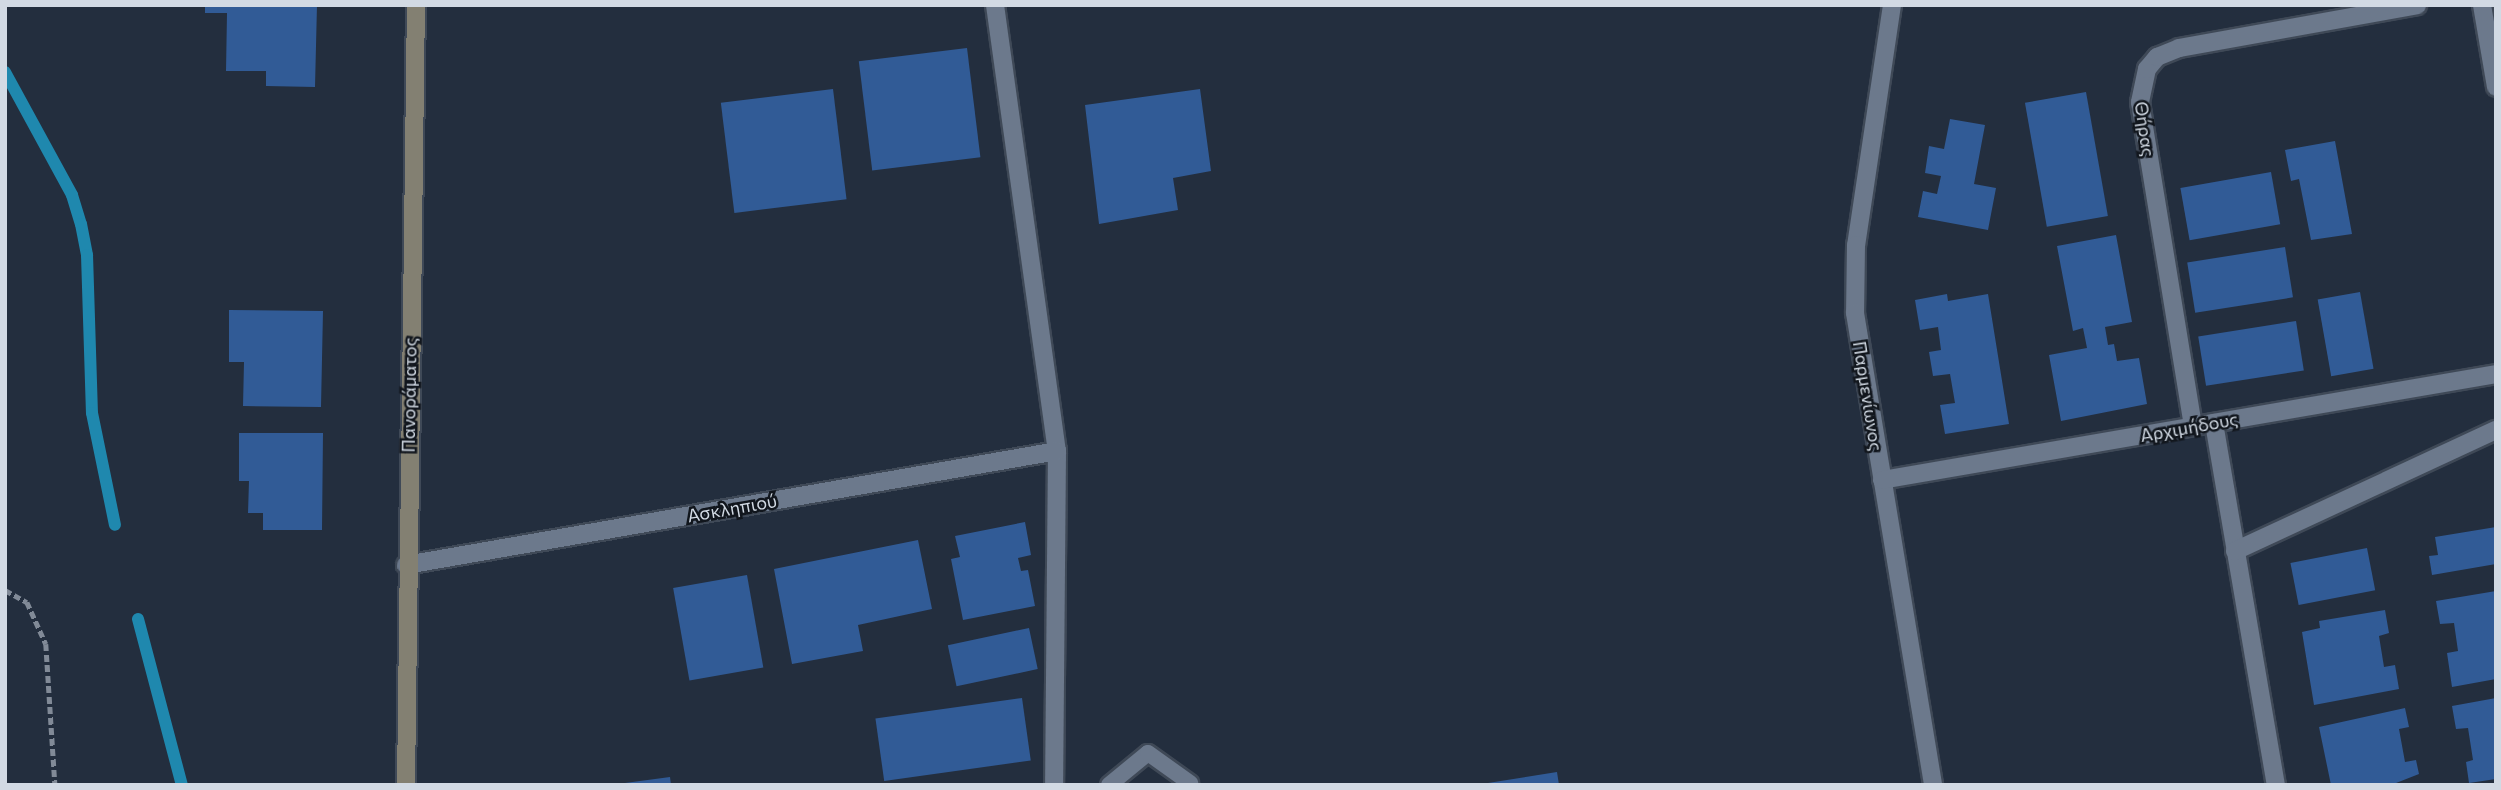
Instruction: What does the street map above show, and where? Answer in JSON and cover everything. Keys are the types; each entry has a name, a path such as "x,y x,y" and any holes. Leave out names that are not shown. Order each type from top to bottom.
{"main road":[{"name":"Πανοράματος","path":"406,785 406,565 416,5"}],"street":[{"path":"995,5 1057,451 1054,785"},
{"name":"Παρμενίωνος","path":"1892,5 1856,245 1854,295 1933,785"},
{"name":"Θήρας","path":"2193,426 2140,102 2147,69 2157,57 2179,48 2417,5"},
{"path":"2482,5 2496,87"},
{"name":"Αρχιμήδους","path":"1882,480 2496,374"},
{"path":"2214,423 2276,785"},
{"path":"2235,551 2496,430"},
{"name":"Ασκληπιού","path":"406,565 1057,451"}],"lane":[{"path":"1109,785 1148,753 1191,783"}],"path":[{"path":"5,590 27,602 46,644 55,785"}],"building":[{"path":"205,5 317,5 315,87 266,86 266,71 226,71 227,13 205,13"},
{"path":"967,48 980,157 872,170 859,61"},
{"path":"833,89 847,199 734,213 721,103"},
{"path":"1200,89 1211,171 1173,178 1178,210 1099,224 1085,105"},
{"path":"2086,92 2108,216 2047,227 2025,103"},
{"path":"1950,119 1985,125 1974,184 1996,188 1988,230 1918,217 1923,191 1937,194 1941,176 1925,173 1929,146 1944,149"},
{"path":"2335,141 2352,234 2311,240 2299,179 2291,181 2285,150"},
{"path":"2271,172 2280,224 2190,240 2180,188"},
{"path":"2116,235 2132,322 2105,327 2108,345 2114,344 2117,361 2139,358 2147,404 2061,421 2049,355 2087,348 2083,328 2073,331 2057,246"},
{"path":"2285,247 2293,297 2195,313 2187,262"},
{"path":"2360,292 2374,369 2331,376 2318,299"},
{"path":"1947,294 1948,301 1988,294 2009,424 1945,434 1940,405 1955,403 1950,374 1933,376 1929,352 1941,350 1938,327 1920,330 1915,300"},
{"path":"229,310 323,311 321,407 243,406 244,362 229,362"},
{"path":"2296,321 2304,370 2206,386 2198,336"},
{"path":"239,433 323,433 322,530 263,530 263,513 248,513 249,481 239,481"},
{"path":"1025,522 1031,555 1018,558 1021,571 1028,570 1035,606 963,620 951,559 960,557 955,536"},
{"path":"2496,527 2496,564 2432,575 2429,556 2438,555 2435,537"},
{"path":"918,540 932,609 858,625 863,651 792,664 774,569"},
{"path":"2367,548 2375,590 2299,605 2290,563"},
{"path":"747,575 763,668 689,681 673,588"},
{"path":"2496,591 2496,679 2452,687 2447,653 2458,651 2454,623 2440,624 2436,601"},
{"path":"2385,610 2389,633 2379,636 2384,667 2395,665 2399,689 2314,705 2302,632 2320,628 2319,621"},
{"path":"1029,628 1038,669 957,686 948,645"},
{"path":"1022,698 1031,760 884,781 875,719"},
{"path":"2496,698 2496,779 2469,783 2466,762 2473,760 2468,728 2456,729 2452,706"},
{"path":"2405,708 2409,727 2399,729 2405,762 2416,760 2419,774 2391,785 2331,785 2319,727"},
{"path":"1557,772 1559,785 1488,785 1488,783"},
{"path":"670,777 671,785 625,785 625,783"}],"waterway":[{"path":"5,72 72,195 81,224 87,255 92,413 115,525"},
{"path":"138,619 182,785"}]}
